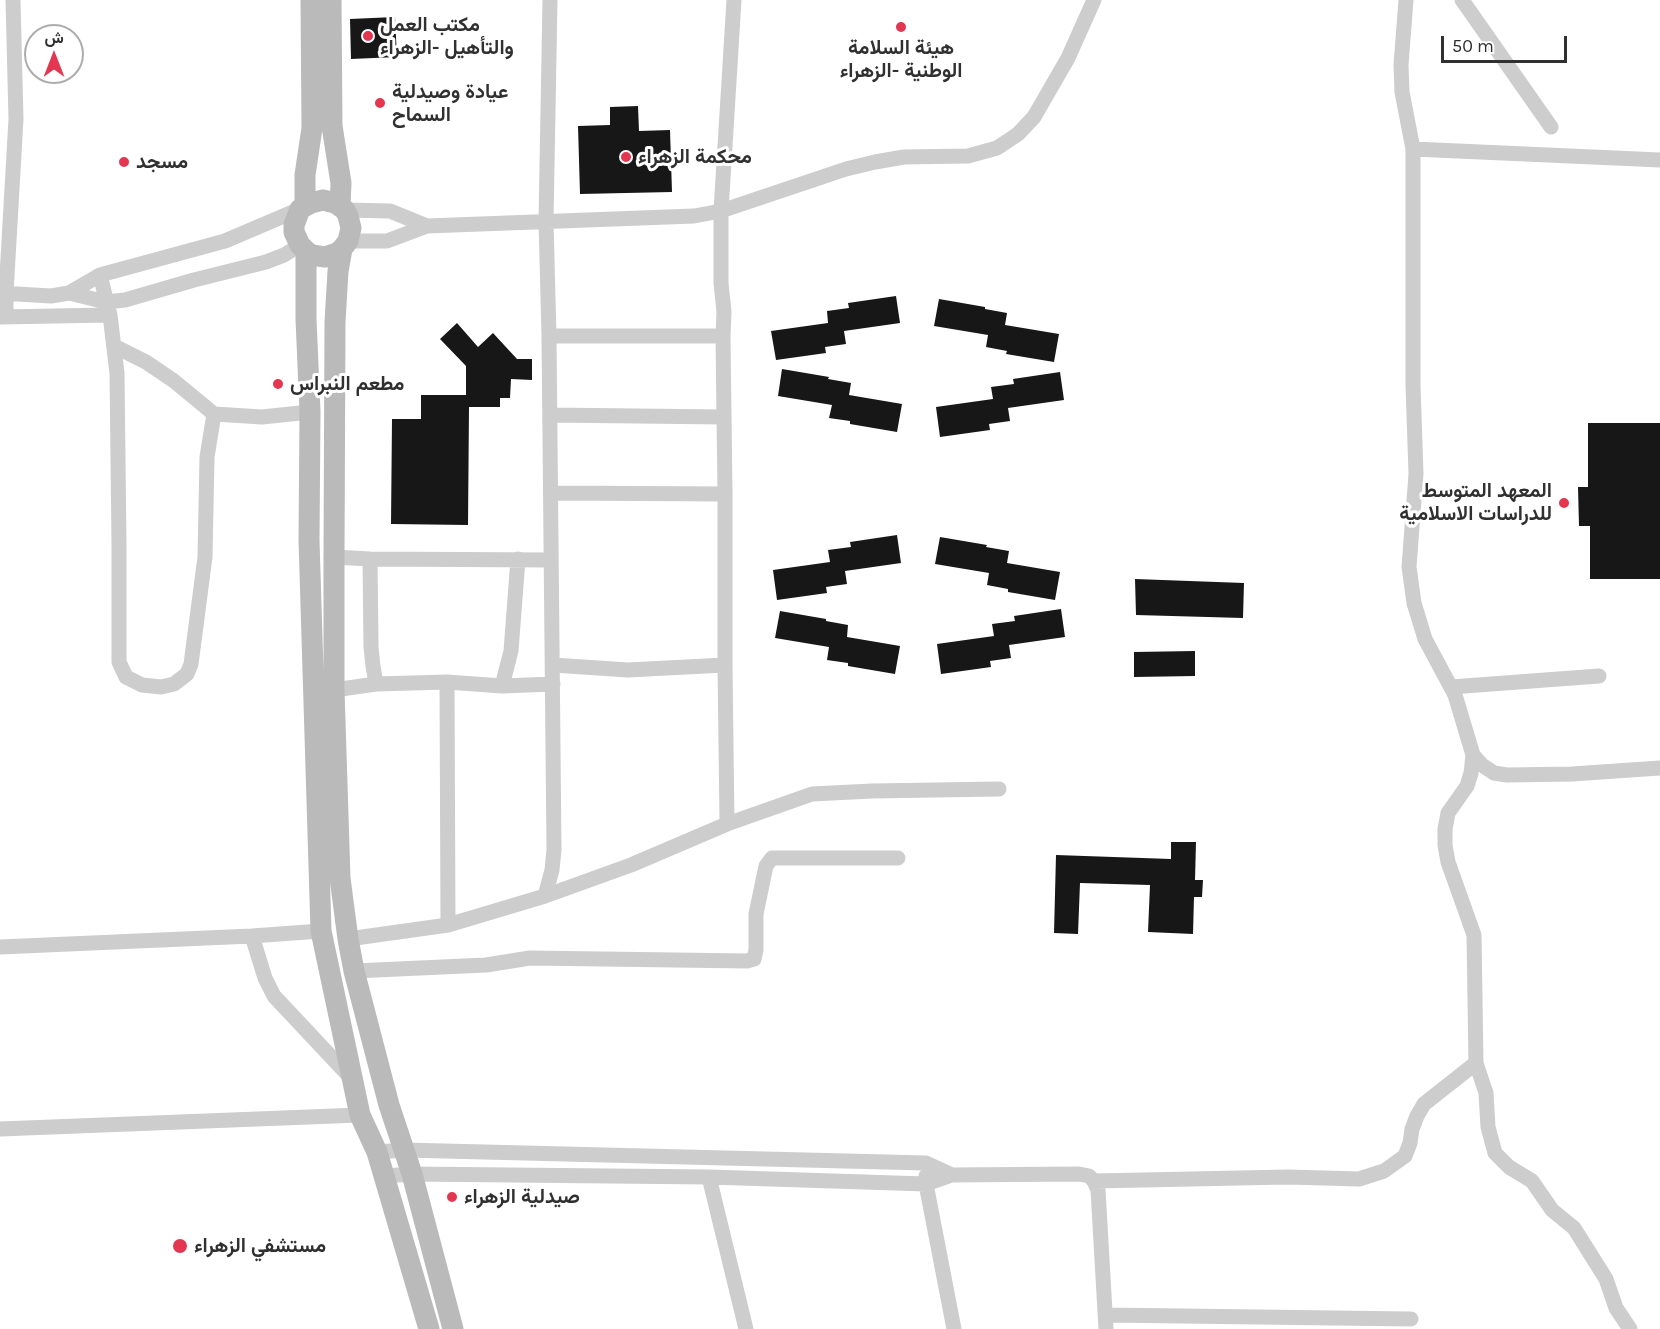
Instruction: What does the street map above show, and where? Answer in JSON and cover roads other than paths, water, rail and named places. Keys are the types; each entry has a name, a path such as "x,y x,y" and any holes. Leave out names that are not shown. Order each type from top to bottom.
{"street":[{"path":"311,0 312,128 302,208 294,225 294,232 303,248 312,255 325,256 337,253 345,245 387,241 427,226 694,216 721,211 846,169 904,157 968,156 997,147 1018,134 1034,117 1068,58 1094,0"},
{"path":"331,0 332,126 341,183 342,208"},
{"path":"545,896 552,870 554,850 546,221 550,0"},
{"path":"727,824 724,312 721,283 721,211 734,0"},
{"path":"1406,0 1401,83 1413,149 1413,385 1416,474 1409,567 1414,603 1425,639 1455,695 1473,755 1467,786 1448,813 1445,837 1448,862 1474,935 1476,1063 1486,1093 1488,1127 1495,1153 1509,1167 1532,1181 1551,1210 1574,1228 1606,1279 1616,1308 1630,1329"},
{"path":"1462,0 1551,127"},
{"path":"9,4 16,119 3,317 108,309 194,280 266,262 303,248"},
{"path":"0,120 16,119"},
{"path":"1413,149 1660,160"},
{"path":"3,293 51,296 69,293 100,275 225,241 310,203 323,200 335,203 348,216 351,228 338,271 335,322 334,690 340,878 354,972 389,1105 412,1174 453,1329"},
{"path":"342,208 390,211 427,226"},
{"path":"303,248 310,412 309,540 321,931 360,1115 377,1152 429,1329"},
{"path":"100,275 108,309 117,373 119,662 126,677 142,685 161,687 174,684 186,674 192,664 205,557 207,457 214,414"},
{"path":"69,293 108,309"},
{"path":"549,336 723,336"},
{"path":"114,346 174,381 214,414 262,417 310,412"},
{"path":"550,415 724,417"},
{"path":"551,493 725,494"},
{"path":"334,557 551,560"},
{"path":"370,559 371,647 376,684"},
{"path":"502,686 511,651 518,560"},
{"path":"553,665 628,670 725,665"},
{"path":"1451,687 1599,676"},
{"path":"334,690 376,684 447,682 502,686 553,684"},
{"path":"447,682 448,925"},
{"path":"1473,755 1482,765 1494,772 1507,775 1572,774 1660,768"},
{"path":"348,939 448,925 545,896 631,865 727,824 812,794 872,790 999,789"},
{"path":"354,972 486,965 530,958 747,960 754,958 756,950 756,914 766,866 772,858 898,858"},
{"path":"0,947 321,931"},
{"path":"252,936 265,978 274,996 353,1080"},
{"path":"1094,1181 1288,1177 1359,1179 1372,1175 1384,1171 1405,1156 1412,1129 1424,1104 1476,1063"},
{"path":"0,1129 360,1115"},
{"path":"377,1152 404,1150 926,1163 952,1175"},
{"path":"926,1163 926,1184 954,1329"},
{"path":"384,1176 412,1174 709,1177 926,1184 952,1175 1079,1174 1089,1176 1098,1190 1106,1322 1411,1319"},
{"path":"709,1177 746,1329"}],"place":[{"name":"هيئة السلامة الوطنية -الزهراء","path":"901,27"},
{"name":"مكتب العمل والتأهيل -الزهراء","path":"368,36"},
{"name":"عيادة وصيدلية السماح","path":"380,103"},
{"name":"محكمة الزهراء","path":"626,157"},
{"name":"مسجد","path":"124,162"},
{"name":"مطعم النبراس","path":"278,384"},
{"name":"المعهد المتوسط للدراسات الاسلامية","path":"1564,503"},
{"name":"صيدلية الزهراء","path":"452,1197"},
{"name":"مستشفي الزهراء","path":"180,1246"}]}
